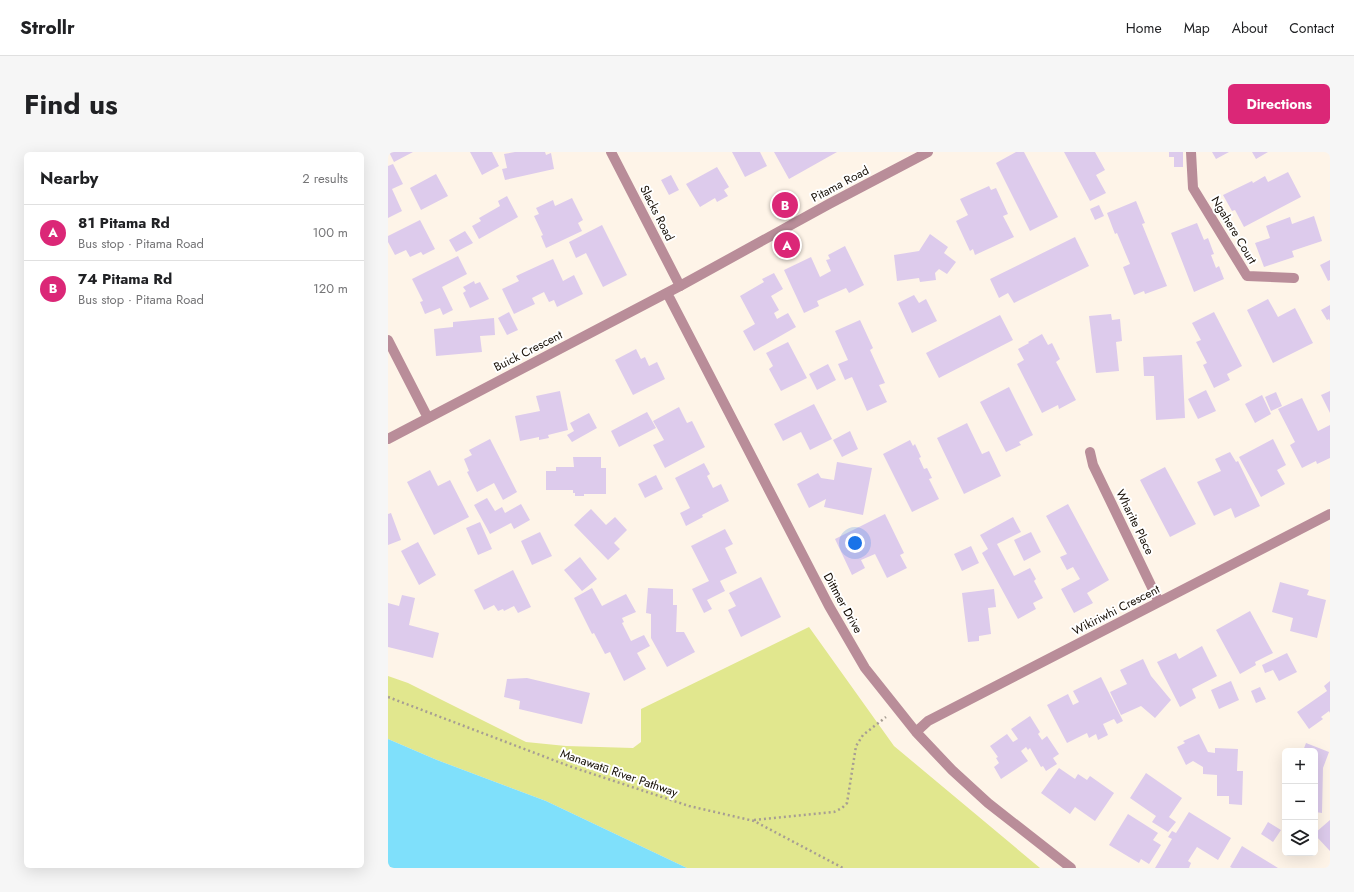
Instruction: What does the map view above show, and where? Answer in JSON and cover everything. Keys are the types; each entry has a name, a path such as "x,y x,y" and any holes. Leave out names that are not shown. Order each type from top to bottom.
{"street":[{"name":"Slacks Road","path":"611,152 680,286"},
{"name":"Pitama Road","path":"680,286 828,204 928,152"},
{"name":"Ngahere Court","path":"1191,152 1193,188 1247,276 1294,278"},
{"name":"Buick Crescent","path":"388,439 680,286"},
{"name":"Dittmer Drive","path":"667,294 830,606 865,668 916,732 952,770 988,803 1070,868"},
{"path":"388,340 428,418"},
{"name":"Wharite Place","path":"1090,452 1093,465 1159,602"},
{"name":"Wikiriwhi Crescent","path":"916,732 928,721 1330,514"}],"path":[{"name":"Manawatū River Pathway","path":"388,697 569,766 689,806 754,820 843,868"},
{"path":"754,820 834,812 842,808 847,803 856,746 863,735 898,708"}],"green space":[{"path":"809,627 894,746 1040,868 687,868 546,801 437,760 388,739 388,676 408,683 526,742 566,746 633,748 641,742 641,709"}],"water":[{"path":"388,739 437,760 546,801 687,868 388,868"}],"building":[{"path":"389,152 413,152 394,162"},
{"path":"470,152 492,152 499,166 482,175"},
{"path":"515,152 545,152 546,155 551,153 554,169 505,180 502,169 507,168 504,154"},
{"path":"732,152 760,152 767,166 745,177"},
{"path":"774,152 837,152 789,179"},
{"path":"1016,152 1024,152 1058,217 1030,231 996,163"},
{"path":"1064,152 1095,152 1105,170 1096,175 1106,193 1090,201"},
{"path":"1169,152 1183,152 1183,167 1174,167 1174,157 1169,157"},
{"path":"1212,152 1229,152 1216,159"},
{"path":"1252,152 1268,152 1256,159"},
{"path":"393,164 403,184 392,189 402,211 388,218 388,166"},
{"path":"717,167 729,187 724,190 728,196 717,202 715,198 700,207 686,184"},
{"path":"1288,172 1301,197 1244,227 1235,210 1232,211 1223,195 1252,181 1253,183 1265,176 1268,182"},
{"path":"436,174 448,196 421,210 410,188"},
{"path":"671,175 679,190 669,195 661,180"},
{"path":"989,186 991,190 996,188 1008,214 1003,216 1014,237 975,255 973,249 970,251 956,221 968,215 960,199"},
{"path":"507,196 518,217 479,239 472,226 481,221 479,218 500,206 498,201"},
{"path":"572,198 583,220 578,223 582,231 546,248 541,236 543,235 534,216 539,214 536,208 553,200 555,206"},
{"path":"1136,201 1145,223 1142,224 1167,286 1145,294 1144,291 1134,295 1123,267 1130,264 1117,233 1115,234 1107,213"},
{"path":"1099,205 1104,216 1095,220 1090,209"},
{"path":"1314,216 1322,241 1292,251 1294,257 1264,267 1255,243 1270,238 1266,226 1290,217 1292,224"},
{"path":"420,220 435,249 423,255 421,252 410,257 406,250 395,255 388,242 388,236"},
{"path":"1197,223 1204,240 1208,238 1214,254 1211,255 1216,268 1219,266 1224,279 1194,292 1171,233"},
{"path":"602,225 627,275 603,287 586,253 576,258 569,242"},
{"path":"465,231 473,243 456,252 449,240"},
{"path":"930,234 948,247 944,253 956,262 947,274 939,269 935,273 936,280 920,282 919,278 897,281 894,255 919,251"},
{"path":"1075,237 1089,266 1014,303 1008,293 999,298 990,279"},
{"path":"845,246 864,285 849,293 846,288 817,301 819,306 804,313 784,270 811,257 820,277 831,271 826,260 830,259 828,255"},
{"path":"458,256 467,274 442,287 453,310 443,315 440,308 425,314 420,302 423,301 412,279"},
{"path":"553,259 563,281 574,275 583,294 557,307 554,300 549,302 544,292 532,298 535,304 514,314 502,289 519,281 516,276"},
{"path":"1330,260 1330,280 1328,281 1320,265"},
{"path":"774,273 783,289 771,296 779,310 774,313 777,319 788,313 796,327 754,351 743,331 755,324 740,296 764,282 762,279"},
{"path":"474,281 475,284 480,282 489,299 470,308 463,293 466,291 463,287"},
{"path":"914,295 919,303 926,299 937,321 912,333 898,303"},
{"path":"1268,299 1278,317 1295,308 1313,343 1273,363 1247,310"},
{"path":"1330,305 1330,321 1329,319 1327,320 1321,310"},
{"path":"509,312 518,330 507,335 498,318"},
{"path":"1214,312 1242,366 1227,374 1230,380 1214,388 1203,365 1207,363 1196,342 1201,340 1192,323"},
{"path":"1111,314 1112,320 1120,319 1122,341 1116,342 1119,371 1096,373 1089,316"},
{"path":"1000,315 1013,340 939,378 926,353"},
{"path":"494,318 495,335 480,336 482,352 436,356 434,329 453,327 453,322"},
{"path":"860,320 873,348 870,350 885,383 879,385 887,402 867,411 852,377 845,380 838,364 848,360 835,331"},
{"path":"1042,334 1048,345 1052,343 1060,359 1056,362 1076,400 1059,409 1058,405 1042,413 1017,364 1024,360 1018,349"},
{"path":"788,342 807,378 781,391 769,369 773,366 766,353"},
{"path":"636,349 641,359 645,357 649,366 657,362 665,379 633,395 615,360"},
{"path":"1182,355 1185,418 1156,420 1154,376 1144,376 1143,357"},
{"path":"828,364 836,380 817,390 809,374"},
{"path":"1009,387 1033,435 1019,442 1021,445 1006,452 980,402"},
{"path":"1206,390 1216,411 1198,419 1188,399"},
{"path":"560,391 568,430 548,435 549,438 539,440 539,437 520,441 515,416 540,411 536,396"},
{"path":"1330,391 1330,413 1321,395"},
{"path":"1276,392 1282,406 1271,411 1265,397"},
{"path":"1262,395 1271,414 1255,423 1245,404"},
{"path":"1302,398 1318,431 1330,425 1330,458 1317,464 1316,461 1302,468 1290,445 1295,442 1278,409"},
{"path":"814,404 832,439 810,450 801,432 783,441 774,424"},
{"path":"679,407 687,423 692,421 705,447 665,468 653,445 664,440 653,421"},
{"path":"647,412 656,428 619,447 611,431"},
{"path":"589,413 597,428 572,442 567,435 574,431 570,423"},
{"path":"967,423 982,454 989,451 1001,476 964,494 937,438"},
{"path":"850,431 858,449 842,457 833,440"},
{"path":"490,439 517,492 503,500 494,483 477,492 467,472 469,471 464,459 472,455 469,450"},
{"path":"1273,439 1286,465 1277,470 1285,484 1261,497 1239,457"},
{"path":"910,440 913,446 915,444 921,457 919,458 924,469 927,468 932,478 929,479 939,499 912,512 883,454"},
{"path":"1230,452 1236,462 1238,461 1260,506 1235,518 1231,508 1214,516 1197,482 1221,471 1215,459"},
{"path":"573,457 601,457 601,468 606,468 606,494 584,494 584,496 575,496 573,490 546,490 546,471 556,471 556,467 574,467"},
{"path":"837,462 872,468 863,515 824,507 826,499 809,508 797,484 818,473 821,478 834,480"},
{"path":"704,463 710,474 707,476 713,488 721,484 729,501 702,515 703,517 686,526 680,513 690,508 675,478"},
{"path":"1165,467 1196,524 1170,537 1140,480"},
{"path":"430,470 438,486 450,480 469,517 434,535 407,482"},
{"path":"656,475 663,489 645,498 638,484"},
{"path":"487,498 495,511 502,507 505,513 521,504 530,520 514,529 511,523 490,534 474,505"},
{"path":"1068,504 1109,580 1087,593 1093,603 1074,613 1061,589 1080,579 1073,567 1067,570 1060,557 1067,554 1046,516"},
{"path":"591,509 606,525 615,517 627,530 614,543 620,549 608,560 574,525"},
{"path":"391,513 401,540 388,545 388,514"},
{"path":"885,514 904,553 900,555 907,568 887,578 875,554 861,560 865,568 852,575 835,539"},
{"path":"1013,517 1021,532 997,544 1014,576 1030,568 1036,579 1034,581 1043,598 1033,603 1036,609 1018,619 982,553 988,549 980,535"},
{"path":"480,522 492,549 478,555 466,528"},
{"path":"725,529 733,544 725,548 737,573 720,581 725,591 707,600 712,609 704,613 692,589 709,581 691,546"},
{"path":"540,532 552,556 532,565 521,541"},
{"path":"1031,532 1041,552 1024,561 1014,540"},
{"path":"418,542 436,575 419,585 401,551"},
{"path":"971,546 979,563 962,571 954,554"},
{"path":"580,557 597,579 582,591 564,570"},
{"path":"513,570 531,607 518,613 514,606 504,611 503,609 498,611 494,605 484,610 474,590"},
{"path":"761,577 781,617 741,637 728,610 736,606 729,593"},
{"path":"1280,582 1309,590 1307,595 1326,600 1317,638 1290,631 1293,618 1272,612"},
{"path":"592,588 602,606 626,594 636,612 622,618 624,622 622,623 631,641 644,635 650,646 637,653 646,669 624,681 610,652 605,654 594,633 592,634 574,598"},
{"path":"648,588 673,589 673,605 677,605 676,632 684,632 695,652 667,667 651,638 651,614 646,613"},
{"path":"994,589 996,607 988,608 991,634 979,636 979,641 968,642 962,593"},
{"path":"402,595 415,598 409,625 439,633 433,658 388,647 388,603 399,606"},
{"path":"1250,611 1273,653 1255,662 1256,665 1240,674 1216,630"},
{"path":"1202,646 1217,676 1192,689 1196,698 1180,707 1157,662 1176,653 1179,659"},
{"path":"1287,653 1297,672 1279,681 1273,670 1265,673 1262,665"},
{"path":"1143,659 1151,676 1171,700 1155,718 1141,706 1121,715 1110,692 1127,684 1120,670"},
{"path":"1101,677 1123,721 1117,724 1114,719 1103,724 1108,735 1098,740 1096,734 1089,738 1087,733 1067,743 1047,705 1068,694 1073,705 1079,702 1073,691"},
{"path":"527,678 590,693 582,724 519,709 520,701 504,697 507,679"},
{"path":"1231,681 1239,700 1219,709 1211,690"},
{"path":"1330,681 1330,713 1329,711 1321,717 1323,719 1309,729 1297,712 1327,691 1324,686"},
{"path":"1260,687 1266,699 1256,703 1251,691"},
{"path":"1030,716 1040,732 1038,734 1042,740 1047,736 1059,754 1053,758 1057,764 1046,771 1043,766 1041,767 1030,748 1028,750 1026,747 1021,751 1028,761 1001,779 994,767 999,763 996,758 998,757 990,746 1007,734 1013,742 1018,739 1011,729"},
{"path":"1199,734 1208,752 1215,753 1215,748 1238,749 1237,771 1243,771 1242,805 1229,804 1229,796 1217,796 1217,775 1203,774 1203,767 1193,761 1186,765 1177,747 1185,743 1183,741"},
{"path":"1306,743 1329,752 1323,768 1322,813 1318,812 1318,748 1304,748"},
{"path":"1059,768 1075,779 1078,774 1087,780 1090,776 1114,793 1095,821 1075,807 1070,814 1041,793"},
{"path":"1146,773 1182,798 1169,817 1176,822 1168,832 1152,822 1156,816 1130,798"},
{"path":"1189,812 1231,838 1218,860 1197,847 1188,861 1191,863 1189,868 1155,868 1172,839 1168,837 1172,831 1176,833"},
{"path":"1128,814 1158,833 1153,840 1161,845 1149,864 1141,859 1139,863 1109,845"},
{"path":"1330,820 1330,851 1318,838 1318,830"},
{"path":"1268,822 1281,830 1273,842 1261,834"},
{"path":"1242,846 1278,868 1230,867"}],"place":[{"name":"74 Pitama Rd","path":"785,205"},
{"name":"81 Pitama Rd","path":"787,245"}]}
